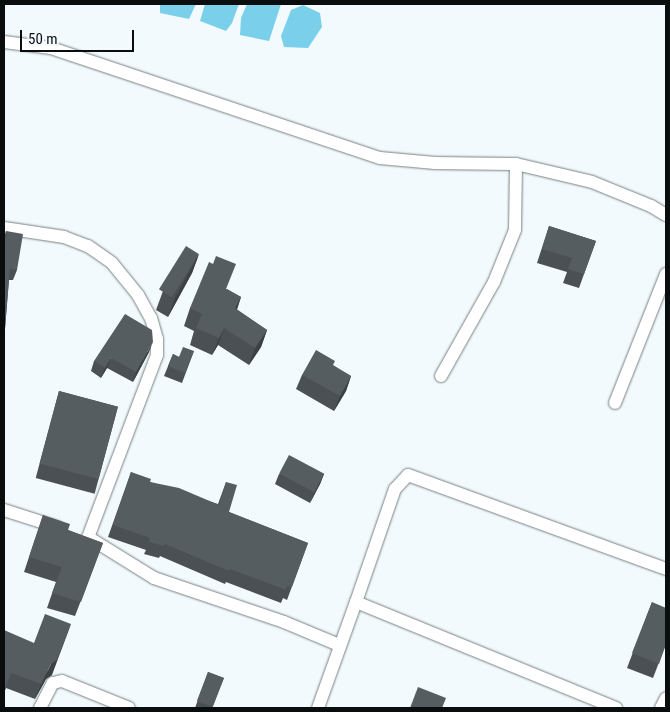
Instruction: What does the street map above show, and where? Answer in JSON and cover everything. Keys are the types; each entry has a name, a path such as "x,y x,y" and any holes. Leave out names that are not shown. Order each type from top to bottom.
{"street":[{"path":"4,42 51,48 380,158 435,162 516,164 592,182 651,206 666,215"},
{"path":"441,376 494,282 515,230 516,164"},
{"path":"4,228 64,237 88,246 112,263 138,295 151,318 157,339 157,355 88,538"},
{"path":"615,403 666,274"},
{"path":"318,708 395,489 408,475 666,569"},
{"path":"4,510 88,538 154,578 284,622 339,646"},
{"path":"356,602 616,708"},
{"path":"40,708 53,682 62,681 129,708"},
{"path":"661,708 666,698"}],"water":[{"path":"160,4 196,4 189,19 160,13"},
{"path":"205,4 239,4 232,23 226,31 200,21"},
{"path":"247,4 281,4 269,41 240,35 241,18"},
{"path":"303,5 320,13 322,27 308,48 284,47 281,36 291,10"}],"building":[{"path":"549,226 596,241 584,274 568,269 572,258 542,249"},
{"path":"6,231 23,234 17,270 9,269 10,266 4,266"},
{"path":"186,246 199,254 172,297 159,289"},
{"path":"216,256 236,264 226,289 241,297 235,308 267,330 255,348 224,328 219,338 196,328 202,314 190,308 209,262 213,264"},
{"path":"4,266 10,266 4,341"},
{"path":"125,314 152,330 153,342 136,372 111,358 105,368 94,361"},
{"path":"183,347 194,351 185,373 168,366 173,354 179,357"},
{"path":"316,350 335,361 333,365 351,376 340,396 302,375"},
{"path":"59,391 118,407 99,479 40,463"},
{"path":"289,455 324,474 314,492 279,474"},
{"path":"131,472 151,479 150,482 179,488 219,505 226,482 237,485 229,512 308,543 292,587 287,586 286,590 230,569 229,571 165,544 164,546 149,542 150,538 113,525"},
{"path":"43,515 70,524 68,530 103,543 81,602 52,593 62,567 29,557"},
{"path":"652,602 666,608 666,644 659,664 632,653"},
{"path":"45,614 71,624 57,660 51,664 41,684 11,673 4,692 4,630 34,643"},
{"path":"208,672 224,678 213,707 197,701"},
{"path":"418,687 446,698 442,708 410,708"}]}
